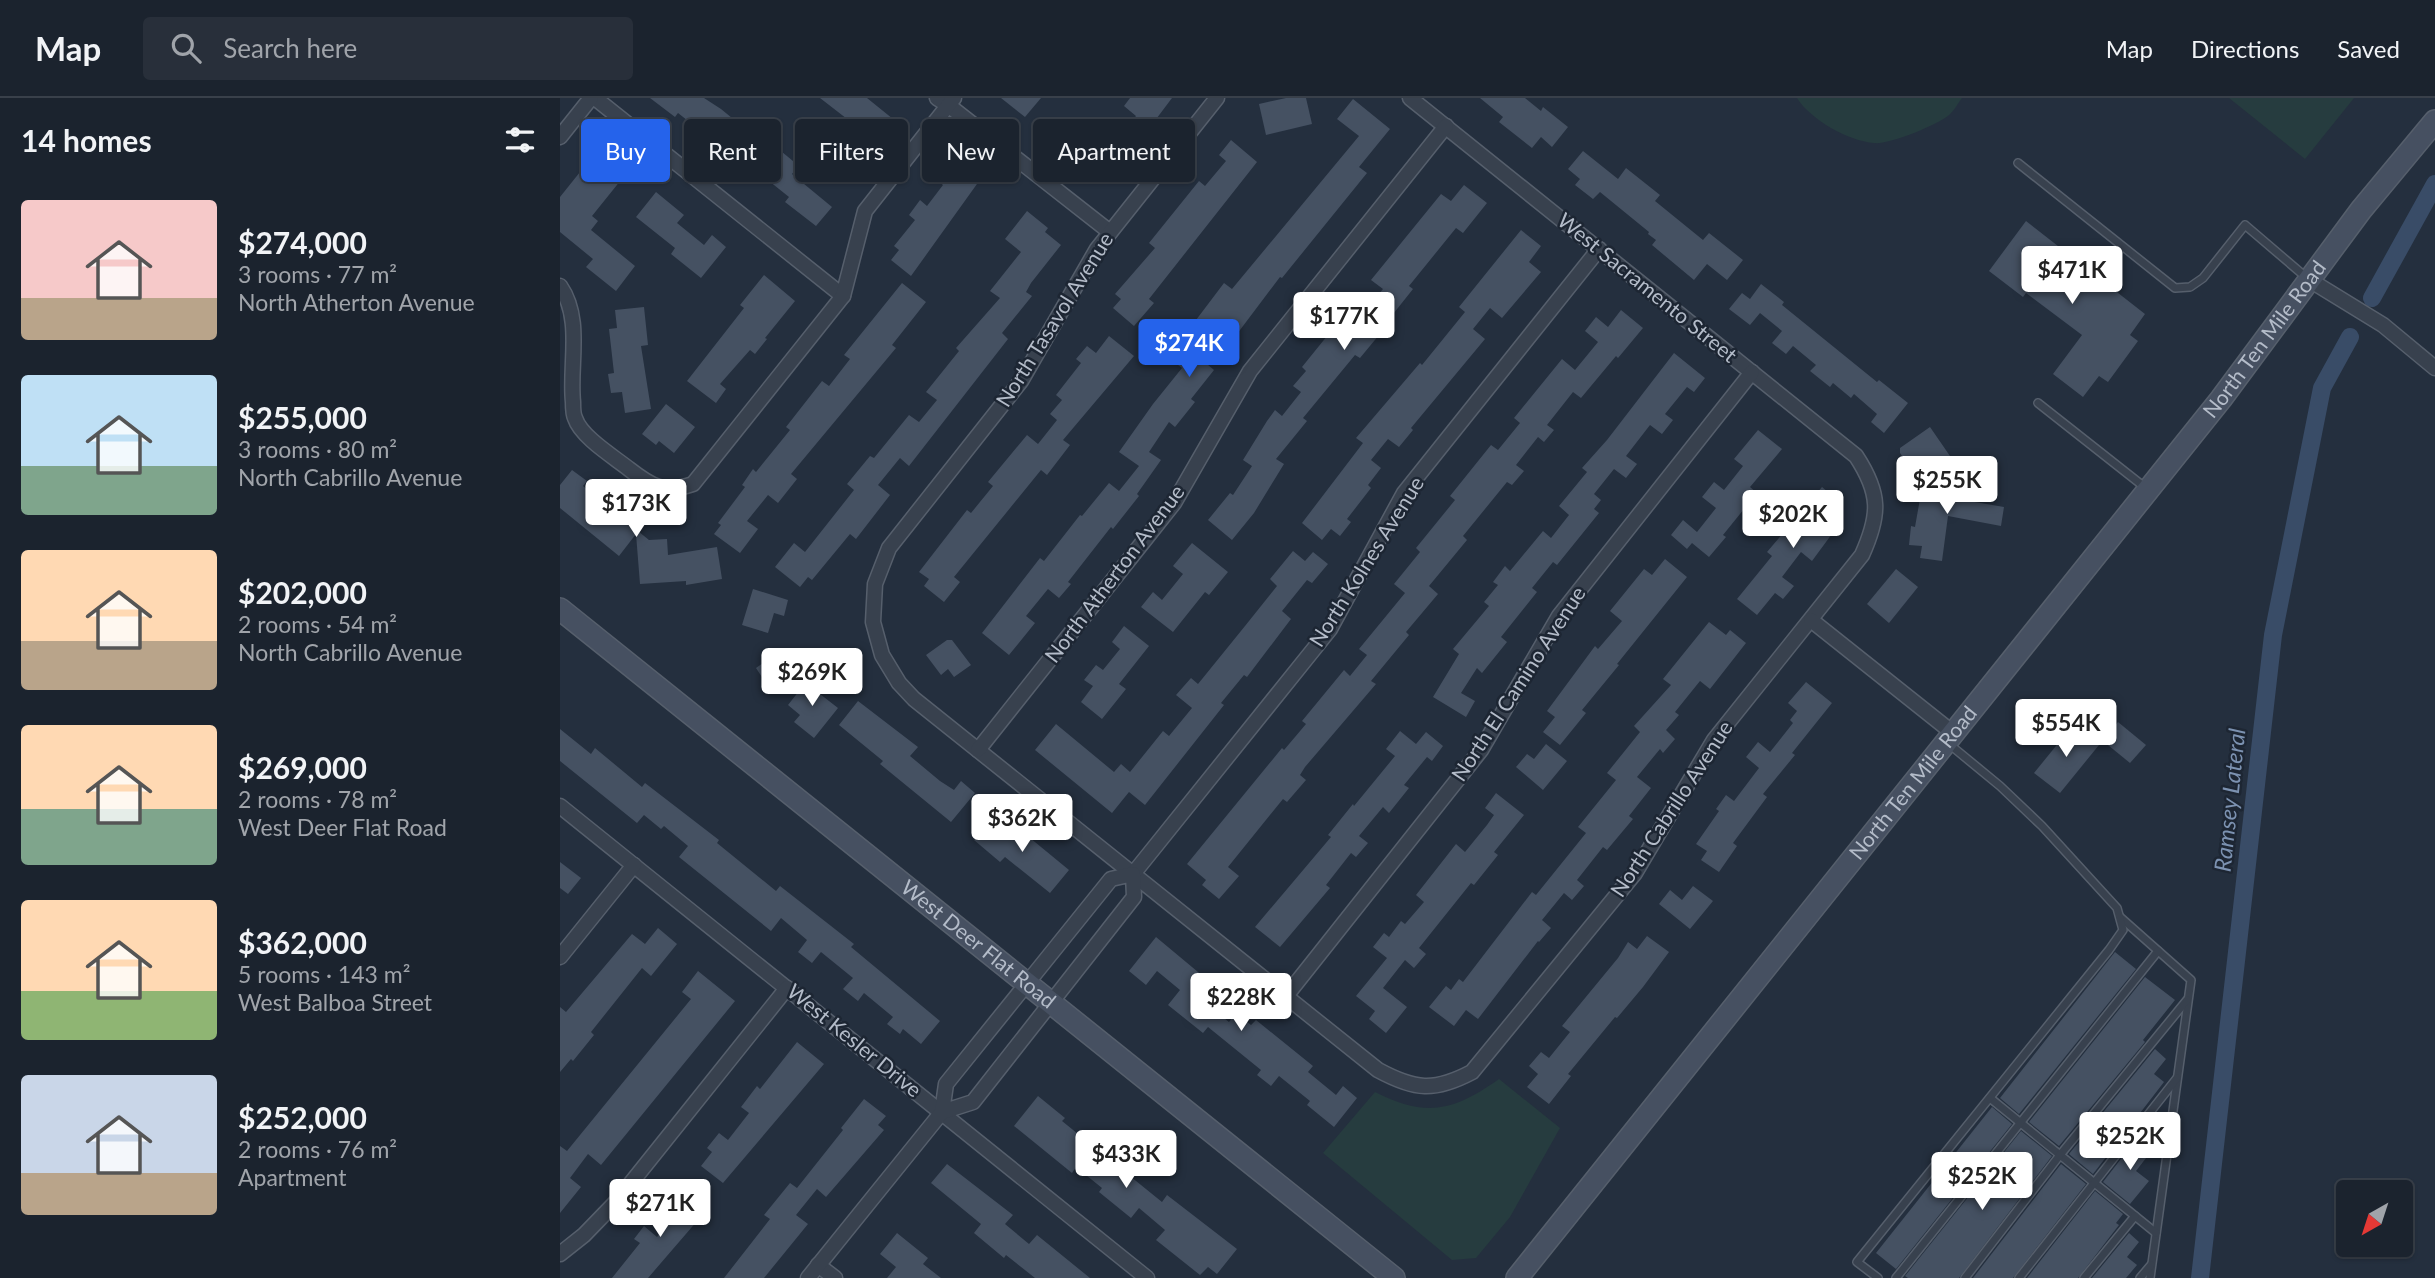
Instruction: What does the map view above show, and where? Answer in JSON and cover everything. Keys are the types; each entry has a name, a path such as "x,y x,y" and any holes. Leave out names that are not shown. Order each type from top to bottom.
{"main road":[{"name":"North Ten Mile Road","path":"1517,1278 2221,399 2361,210 2435,121"},
{"name":"West Deer Flat Road","path":"560,609 1394,1278"}],"street":[{"path":"560,137 593,98 843,296"},
{"name":"North Tasavol Avenue","path":"1133,874 914,699 899,683 882,655 873,622 875,584 890,548 1021,381 1097,249 1217,98"},
{"name":"West Sacramento Street","path":"1410,98 1856,456 1872,486"},
{"path":"560,286 570,309 573,329 566,395 575,419 586,435 645,481 660,488 677,490 693,484 843,296 865,211 946,100 1110,232"},
{"name":"North Atherton Avenue","path":"978,750 1174,503 1250,371 1446,126"},
{"name":"North Kolnes Avenue","path":"808,1278 942,1112 946,1084 1027,983 1111,879 1133,874 1330,629 1404,494 1599,249"},
{"path":"2308,279 2383,325 2435,368"},
{"name":"North El Camino Avenue","path":"1286,996 1481,750 1559,616 1752,372"},
{"name":"North Cabrillo Avenue","path":"1133,874 1378,1070 1402,1082 1429,1087 1452,1082 1472,1072 1634,873 1714,740 1862,555 1874,529 1876,506 1872,486"},
{"path":"1811,620 1950,737"},
{"name":"West Kesler Drive","path":"560,806 1147,1278"},
{"path":"560,957 634,865"},
{"name":"North Kolnes Avenue","path":"942,1112 973,1102 1135,897 1133,874"},
{"path":"560,1254 584,1235 615,1203 787,988"},
{"path":"818,1265 835,1278"}],"lane":[{"path":"2018,163 2175,288 2190,287 2203,278 2245,225 2308,279"},
{"path":"2038,403 2147,489"},
{"path":"1878,1278 1857,1262 2123,930 2117,908 2042,826 1950,737"},
{"path":"2119,917 2191,980 2150,1278"},
{"path":"1896,1278 2158,951"},
{"path":"1965,1278 2060,1155 2189,998"},
{"path":"2020,1278 2178,1076"},
{"path":"1990,1098 2156,1233"},
{"path":"2084,1278 2135,1216"},
{"path":"2140,1278 2152,1263"}],"green space":[{"path":"1797,98 1962,98 1951,113 1934,124 1901,138 1874,143 1853,138 1831,128 1811,114"},
{"path":"2229,98 2354,98 2305,159"},
{"path":"1499,1079 1560,1128 1510,1217 1476,1258 1452,1260 1323,1153 1375,1092 1410,1105 1439,1107 1468,1098"}],"building":[{"path":"650,98 704,98 733,119 686,119 678,113 675,117"},
{"path":"820,98 867,98 893,119 847,119"},
{"path":"1001,98 1041,98 1025,117"},
{"path":"1130,98 1172,98 1156,119 1134,119 1136,116 1124,106"},
{"path":"1286,98 1306,98 1312,124 1266,135 1259,104"},
{"path":"1480,98 1525,98 1541,111 1543,107 1568,127 1552,147 1541,137 1532,148 1499,122 1503,117"},
{"path":"1353,99 1390,129 1359,167 1367,173 1282,278 1280,277 1234,338 1224,330 1201,359 1214,370 1191,399 1195,402 1175,427 1169,422 1149,452 1161,460 1137,494 1139,496 1113,529 1111,527 1068,582 1071,584 1059,598 1048,589 1026,616 1035,623 1009,655 982,633 1040,558 1044,561 1109,483 1119,491 1139,466 1119,452 1182,368 1168,357 1224,283 1232,289 1359,136 1337,119"},
{"path":"1231,140 1257,162 1149,299 1154,303 1134,326 1113,308 1121,299 1115,294 1155,248 1149,243 1199,181 1205,186 1226,161 1219,155"},
{"path":"781,151 795,163 792,174 795,182 802,182 832,207 816,226 785,202 789,197 770,182 781,182"},
{"path":"1583,151 1618,179 1626,168 1660,195 1655,201 1703,240 1709,233 1743,260 1727,280 1707,264 1694,280 1652,245 1656,240 1649,232 1600,192 1593,199 1575,185 1580,179 1568,169"},
{"path":"581,171 581,182 619,182 592,216 598,221 591,230 635,266 616,291 586,267 593,259 560,232 560,197"},
{"path":"939,182 978,182 911,276 891,260 899,250 894,246 915,220 909,215 920,200 927,206 943,185"},
{"path":"1464,185 1487,203 1463,233 1456,228 1409,286 1413,289 1382,328 1384,329 1360,358 1355,355 1303,418 1307,421 1276,459 1284,464 1254,513 1232,540 1208,520 1230,493 1233,495 1252,466 1243,460 1267,421 1275,410 1282,416 1301,392 1293,386 1306,371 1302,367 1340,320 1350,328 1383,289 1371,280 1441,194 1451,201"},
{"path":"656,192 684,215 677,223 704,245 712,235 726,247 701,278 671,254 675,248 636,217"},
{"path":"1027,211 1048,228 1045,232 1061,245 1031,283 1026,292 1032,296 1002,333 1008,339 909,466 900,458 878,485 890,495 856,539 850,534 812,580 808,577 800,587 775,567 794,543 805,552 854,490 847,484 870,456 874,458 909,415 919,422 937,400 926,392 959,351 956,348 1000,298 990,291 1021,252 1005,239"},
{"path":"2026,221 2145,314 2130,335 2138,341 2108,382 2099,376 2083,397 2053,374 2082,335 2026,293 2023,297 1989,271"},
{"path":"1521,230 1541,246 1529,262 1541,272 1502,318 1490,308 1473,329 1485,339 1411,428 1413,430 1399,447 1388,439 1371,460 1381,468 1368,485 1371,488 1347,519 1351,522 1340,536 1331,529 1322,540 1302,523 1363,443 1356,438 1420,363 1422,365 1465,312 1459,307"},
{"path":"764,275 795,301 755,354 750,350 720,384 726,389 716,403 687,381 744,308 740,305"},
{"path":"902,283 926,302 892,345 896,348 791,474 797,479 778,503 768,495 747,521 758,529 740,553 714,534 721,525 718,523 745,487 742,485 753,469 756,472 790,430 786,427 822,381 829,386 850,359 844,355"},
{"path":"1761,284 1784,302 1782,305 1877,382 1879,380 1908,403 1884,433 1871,422 1877,414 1854,394 1851,398 1833,383 1830,387 1810,371 1816,365 1793,346 1786,354 1772,343 1782,331 1760,313 1750,325 1729,309 1742,293 1750,299"},
{"path":"644,307 648,345 641,346 651,409 625,413 622,392 611,393 608,374 614,373 609,329 617,328 615,310"},
{"path":"1621,310 1643,328 1581,398 1573,392 1547,425 1554,430 1544,442 1538,437 1516,465 1524,471 1512,485 1507,482 1463,536 1467,540 1429,586 1438,594 1406,632 1409,635 1371,681 1376,684 1305,767 1300,775 1306,780 1287,802 1283,799 1228,867 1239,876 1219,899 1202,885 1206,880 1187,864 1282,748 1284,750 1306,724 1302,721 1344,670 1350,676 1367,655 1359,649 1405,593 1394,584 1420,552 1416,548 1455,500 1450,496 1491,445 1498,450 1520,423 1514,418 1562,359 1575,370 1598,342 1585,331 1596,317 1608,327"},
{"path":"1109,336 1134,356 1063,440 1070,445 1047,475 1041,470 954,577 960,582 944,602 924,586 929,579 919,572 967,510 971,513 993,486 988,482 1027,435 1038,444 1057,420 1050,414 1062,400 1056,395 1081,363 1076,359 1087,346 1096,353"},
{"path":"1674,353 1705,378 1694,392 1687,387 1665,414 1673,420 1662,434 1650,425 1626,456 1637,464 1626,478 1614,469 1594,494 1601,500 1594,509 1599,513 1557,565 1553,562 1532,588 1537,592 1501,637 1507,642 1482,673 1477,668 1461,693 1475,701 1466,717 1433,697 1459,654 1453,649 1489,606 1484,602 1498,585 1493,582 1505,566 1510,571 1543,531 1551,538 1569,515 1559,506 1587,472 1582,468"},
{"path":"666,404 695,427 674,453 659,441 656,445 642,434"},
{"path":"1930,427 1950,456 1928,471 1918,456 1907,463 1900,453 1900,448"},
{"path":"1758,430 1782,449 1750,487 1757,493 1709,557 1692,543 1687,549 1671,535 1683,520 1697,532 1716,508 1702,497 1714,482 1724,490 1743,466 1734,459"},
{"path":"572,470 587,481 583,486 609,507 613,503 627,514 623,519 649,540 667,539 668,555 717,547 722,579 686,585 686,581 640,584 636,534 619,556 560,508 560,485"},
{"path":"1929,473 1967,480 1963,500 2004,507 2001,526 1948,516 1942,561 1920,558 1922,546 1909,545 1911,526 1915,527 1921,493 1946,497"},
{"path":"1822,487 1841,503 1831,515 1840,523 1812,561 1801,552 1782,577 1794,586 1783,599 1775,593 1757,615 1737,599 1772,556 1767,552"},
{"path":"1192,543 1228,572 1209,595 1205,592 1173,632 1141,607 1153,592 1162,600 1183,574 1173,566"},
{"path":"1293,551 1305,561 1313,552 1328,564 1312,583 1307,580 1282,611 1291,619 1247,677 1244,675 1221,703 1224,705 1145,805 1129,792 1112,813 1035,750 1056,724 1114,772 1121,764 1130,772 1163,731 1169,736 1192,708 1176,695 1191,678 1198,684 1277,586 1270,579"},
{"path":"1665,559 1687,577 1582,710 1586,713 1560,745 1543,732 1555,717 1547,711 1595,646 1598,649 1622,621 1610,611 1644,569 1652,575"},
{"path":"1896,569 1918,587 1889,623 1867,604"},
{"path":"753,589 788,600 784,616 774,613 768,633 742,625"},
{"path":"1709,622 1726,635 1730,630 1746,643 1710,689 1700,681 1675,712 1679,715 1666,730 1675,739 1663,753 1660,749 1637,777 1651,788 1629,816 1633,819 1607,850 1603,847 1577,880 1584,886 1572,900 1564,893 1542,920 1551,928 1478,1019 1466,1010 1454,1026 1429,1007 1446,986 1451,990 1459,979 1463,982 1532,892 1536,895 1586,833 1578,827 1616,780 1607,773 1640,732 1634,726 1671,685 1663,679"},
{"path":"1124,626 1149,646 1119,684 1126,689 1102,719 1081,702 1093,686 1084,680 1096,665 1103,670 1120,649 1112,642"},
{"path":"947,640 952,640 971,665 954,677 948,669 941,675 926,655"},
{"path":"778,652 785,661 789,658 798,673 771,691 756,668"},
{"path":"810,677 825,689 820,694 838,708 814,738 794,722 800,715 788,705"},
{"path":"1806,682 1832,703 1763,794 1767,797 1733,843 1737,846 1719,872 1701,860 1707,851 1696,844 1719,811 1716,809 1726,795 1734,801 1759,768 1746,757 1758,742 1770,752 1793,723 1790,720 1797,711 1788,703"},
{"path":"858,701 918,747 910,756 940,781 954,790 961,781 975,793 951,822 880,764 883,761 839,725"},
{"path":"2118,722 2146,745 2130,763 2103,741"},
{"path":"2073,725 2099,745 2060,793 2034,773"},
{"path":"560,729 591,754 595,748 642,787 645,783 719,840 717,843 776,891 780,886 854,944 851,947 940,1021 921,1044 903,1029 900,1034 887,1024 893,1017 864,993 858,1001 843,989 853,978 821,952 812,963 798,952 807,940 781,918 771,931 679,857 688,846 664,826 661,829 644,815 637,823 560,761"},
{"path":"1400,731 1416,744 1426,732 1443,746 1432,761 1427,757 1404,785 1409,788 1389,813 1383,807 1359,836 1368,843 1356,857 1351,853 1326,885 1330,888 1280,947 1255,927 1395,756 1386,749"},
{"path":"1546,744 1567,761 1543,790 1516,767 1527,754 1534,759"},
{"path":"1496,793 1524,815 1494,852 1498,855 1474,885 1471,883 1419,948 1426,954 1414,968 1405,960 1383,988 1407,1007 1386,1033 1369,1019 1375,1011 1356,996 1387,958 1373,947 1384,933 1389,937 1401,921 1405,924 1424,902 1416,895 1456,844 1465,852 1487,825 1494,815 1485,808"},
{"path":"1011,820 1069,870 1050,893 1005,857 1000,862 974,840 989,821 1003,831"},
{"path":"560,862 581,878 568,894 560,888"},
{"path":"1693,886 1713,901 1690,929 1659,904 1670,890 1682,900"},
{"path":"658,928 677,944 651,976 642,968 591,1032 594,1035 573,1061 571,1059 560,1072 560,1007 566,1012 632,934 645,944"},
{"path":"1647,936 1669,952 1643,987 1568,1074 1571,1076 1549,1104 1527,1087 1538,1074 1529,1066 1541,1052 1549,1058 1570,1032 1562,1026 1628,942 1637,949"},
{"path":"1156,937 1210,982 1197,997 1229,1022 1236,1013 1251,1025 1256,1020 1313,1066 1308,1072 1336,1095 1343,1086 1357,1098 1334,1127 1307,1105 1310,1101 1279,1076 1271,1086 1257,1075 1261,1070 1208,1027 1203,1033 1168,1005 1180,990 1157,971 1146,985 1129,971"},
{"path":"2115,952 2136,969 2019,1114 2000,1098"},
{"path":"698,971 735,1001 601,1165 588,1154 570,1178 581,1187 560,1213 560,1146 567,1151 691,999 682,992"},
{"path":"2145,977 2175,1000 2143,1040 2145,1042 2059,1146 2029,1122"},
{"path":"797,1042 824,1064 723,1183 701,1166 712,1152 707,1148 719,1133 728,1140 749,1113 741,1107 757,1086 760,1089"},
{"path":"2155,1049 2166,1059 2154,1074 2164,1082 2093,1174 2069,1154"},
{"path":"1038,1096 1065,1118 1062,1121 1162,1202 1167,1195 1237,1249 1217,1274 1208,1267 1200,1275 1156,1240 1165,1230 1139,1208 1131,1218 1099,1192 1102,1188 1076,1167 1072,1173 1014,1126"},
{"path":"864,1099 886,1116 878,1125 884,1130 826,1197 817,1189 796,1215 808,1224 764,1278 724,1278 770,1219 764,1215 790,1183 797,1188"},
{"path":"1992,1107 2012,1124 1896,1269 1876,1253"},
{"path":"2021,1131 2052,1156 1959,1278 1905,1276"},
{"path":"2138,1137 2153,1149 2136,1171 2149,1181 2130,1204 2103,1182"},
{"path":"947,1164 1013,1215 1005,1224 1029,1244 1037,1235 1090,1278 1035,1278 1006,1255 1004,1258 974,1233 981,1224 931,1183"},
{"path":"2061,1164 2086,1184 2013,1278 1973,1278"},
{"path":"674,1189 704,1213 648,1278 612,1278 640,1243 634,1239 644,1226 657,1237 676,1214 663,1203"},
{"path":"2095,1191 2123,1214 2116,1223 2119,1225 2078,1278 2027,1278"},
{"path":"897,1233 928,1258 923,1264 941,1278 887,1278 896,1267 880,1254"},
{"path":"2129,1233 2139,1242 2127,1257 2137,1265 2126,1278 2092,1278"}],"waterway":[{"name":"Ramsey Lateral","path":"2372,298 2435,184"},
{"name":"Ramsey Lateral","path":"2200,1278 2273,635 2322,388 2350,337"}]}
